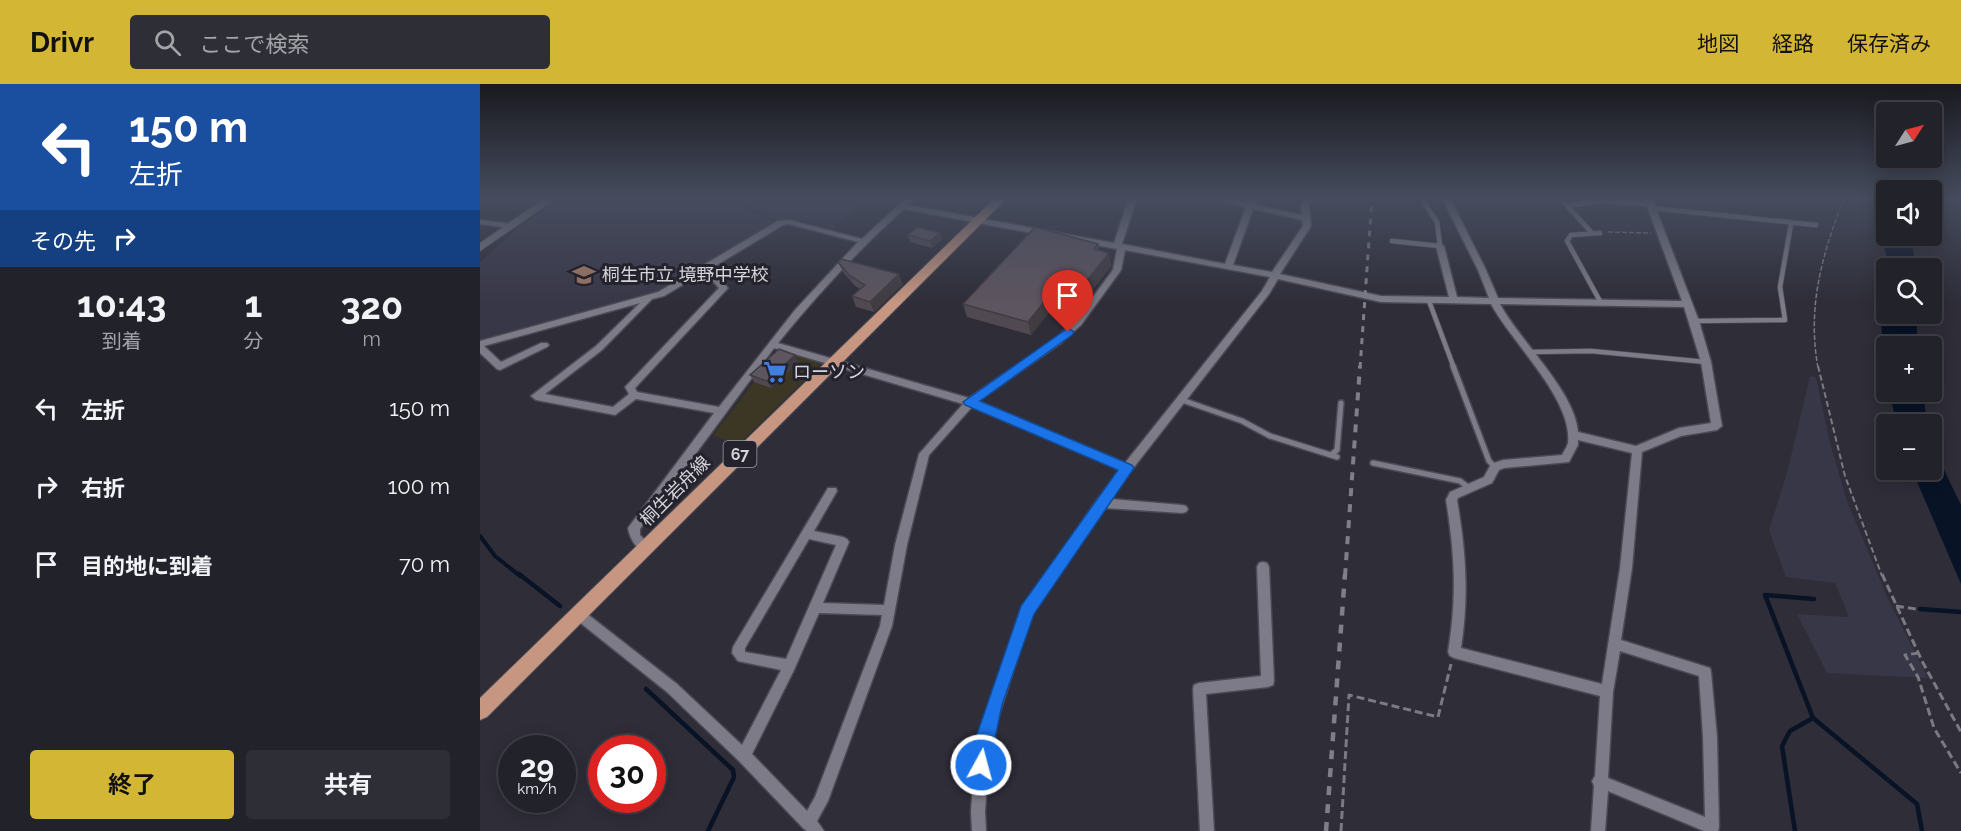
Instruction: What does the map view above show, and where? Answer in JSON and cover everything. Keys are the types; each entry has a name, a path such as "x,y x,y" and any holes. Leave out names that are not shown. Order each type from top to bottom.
{"main road":[{"name":"桐生岩舟線","path":"480,711 577,613 967,233"}],"street":[{"path":"480,248 501,233"},
{"path":"480,344 650,298 671,289 765,233"},
{"path":"831,233 862,241"},
{"path":"646,546 635,537 634,528 774,345 871,233"},
{"path":"1049,233 1275,275 1355,295 1397,301 1687,304"},
{"path":"577,613 672,688 744,756 812,827 886,626 912,494 924,454 970,402 1058,340 1078,323 1117,270 1123,233"},
{"path":"1228,267 1242,233"},
{"path":"979,831 978,811 983,743 1027,611 1101,502 1266,292 1303,233"},
{"path":"1465,233 1494,302 1562,399 1572,435 1572,451 1565,459 1518,461 1495,467 1488,480 1454,495 1451,500 1460,546 1463,590 1454,652 1607,692"},
{"path":"1572,435 1637,450 1667,435 1717,426 1706,362 1694,321 1661,233"},
{"path":"1440,246 1454,301"},
{"path":"634,395 630,387 724,288 705,269"},
{"path":"634,395 615,411 536,396 599,348 650,298"},
{"path":"480,348 500,368 544,345"},
{"path":"774,345 970,402 1127,468"},
{"path":"634,395 723,411"},
{"path":"1598,831 1599,781 1607,692 1626,568 1637,450"},
{"path":"790,666 742,657 738,652 831,491"},
{"path":"1101,502 1182,509"},
{"path":"744,756 790,666 843,542 806,534"},
{"path":"1207,831 1199,689 1268,681 1263,567"},
{"path":"814,608 889,610"},
{"path":"1599,781 1714,829 1705,672 1614,644"}],"lane":[{"path":"1392,241 1440,246 1438,233"},
{"path":"1600,233 1571,235 1567,241 1601,303"},
{"path":"1694,321 1785,320 1780,287 1789,233"},
{"path":"1429,301 1489,461 1495,467"},
{"path":"1531,352 1591,351 1706,362"},
{"path":"1182,400 1242,422 1270,436 1334,456 1337,450 1341,403"},
{"path":"1373,463 1460,481 1470,489"}],"path":[{"path":"1600,233 1661,233"},
{"path":"1832,233 1820,265 1813,315 1819,382 1863,534 1918,653 1961,732"},
{"path":"1896,606 1916,609"},
{"path":"1341,831 1349,695 1438,717 1454,652"},
{"path":"1918,653 1905,655 1918,677 1934,728 1961,773"}],"shaded area":[{"name":"桐生市立 境野中学校","path":"512,233 757,233 649,296 480,341 480,262"},
{"path":"1884,246 1912,246 1913,258 1887,258"},
{"path":"1881,324 1917,324 1917,336 1882,336"},
{"path":"779,349 821,364 738,445 713,435"},
{"path":"1810,376 1816,377 1830,443 1847,501 1888,599 1928,678 1827,673 1797,614 1849,617 1835,583 1786,577 1769,530 1787,473"},
{"path":"1892,402 1924,402 1926,414 1894,414"},
{"path":"1942,466 1961,505 1961,584 1916,480 1942,480"}],"building":[{"path":"910,233 940,233 930,241 908,235"},
{"path":"1030,233 1057,233 1098,244 1094,249 1109,253 1069,303 1048,297 1028,322 963,304"},
{"path":"841,259 899,274 870,302 852,296 865,285 849,275 838,262"},
{"path":"779,349 795,355 767,381 750,375"}],"waterway":[{"path":"480,536 495,556 520,576"},
{"path":"519,574 560,606"},
{"path":"1813,718 1765,595 1814,599"},
{"path":"1920,609 1961,612"},
{"path":"646,689 733,770 734,777 708,831"},
{"path":"1795,831 1782,746 1790,731 1813,718"},
{"path":"1813,718 1917,804 1922,831"}],"railway":[{"path":"1360,368 1370,233"},
{"path":"1345,576 1360,366"},
{"path":"1326,831 1345,574"}],"place":[{"name":"桐生市立 境野中学校","path":"584,275"},
{"name":"ローソン","path":"775,372"}],"route":[{"path":"981,765 983,743 994,705 1027,611 1127,468 970,402 1068,332"}]}
